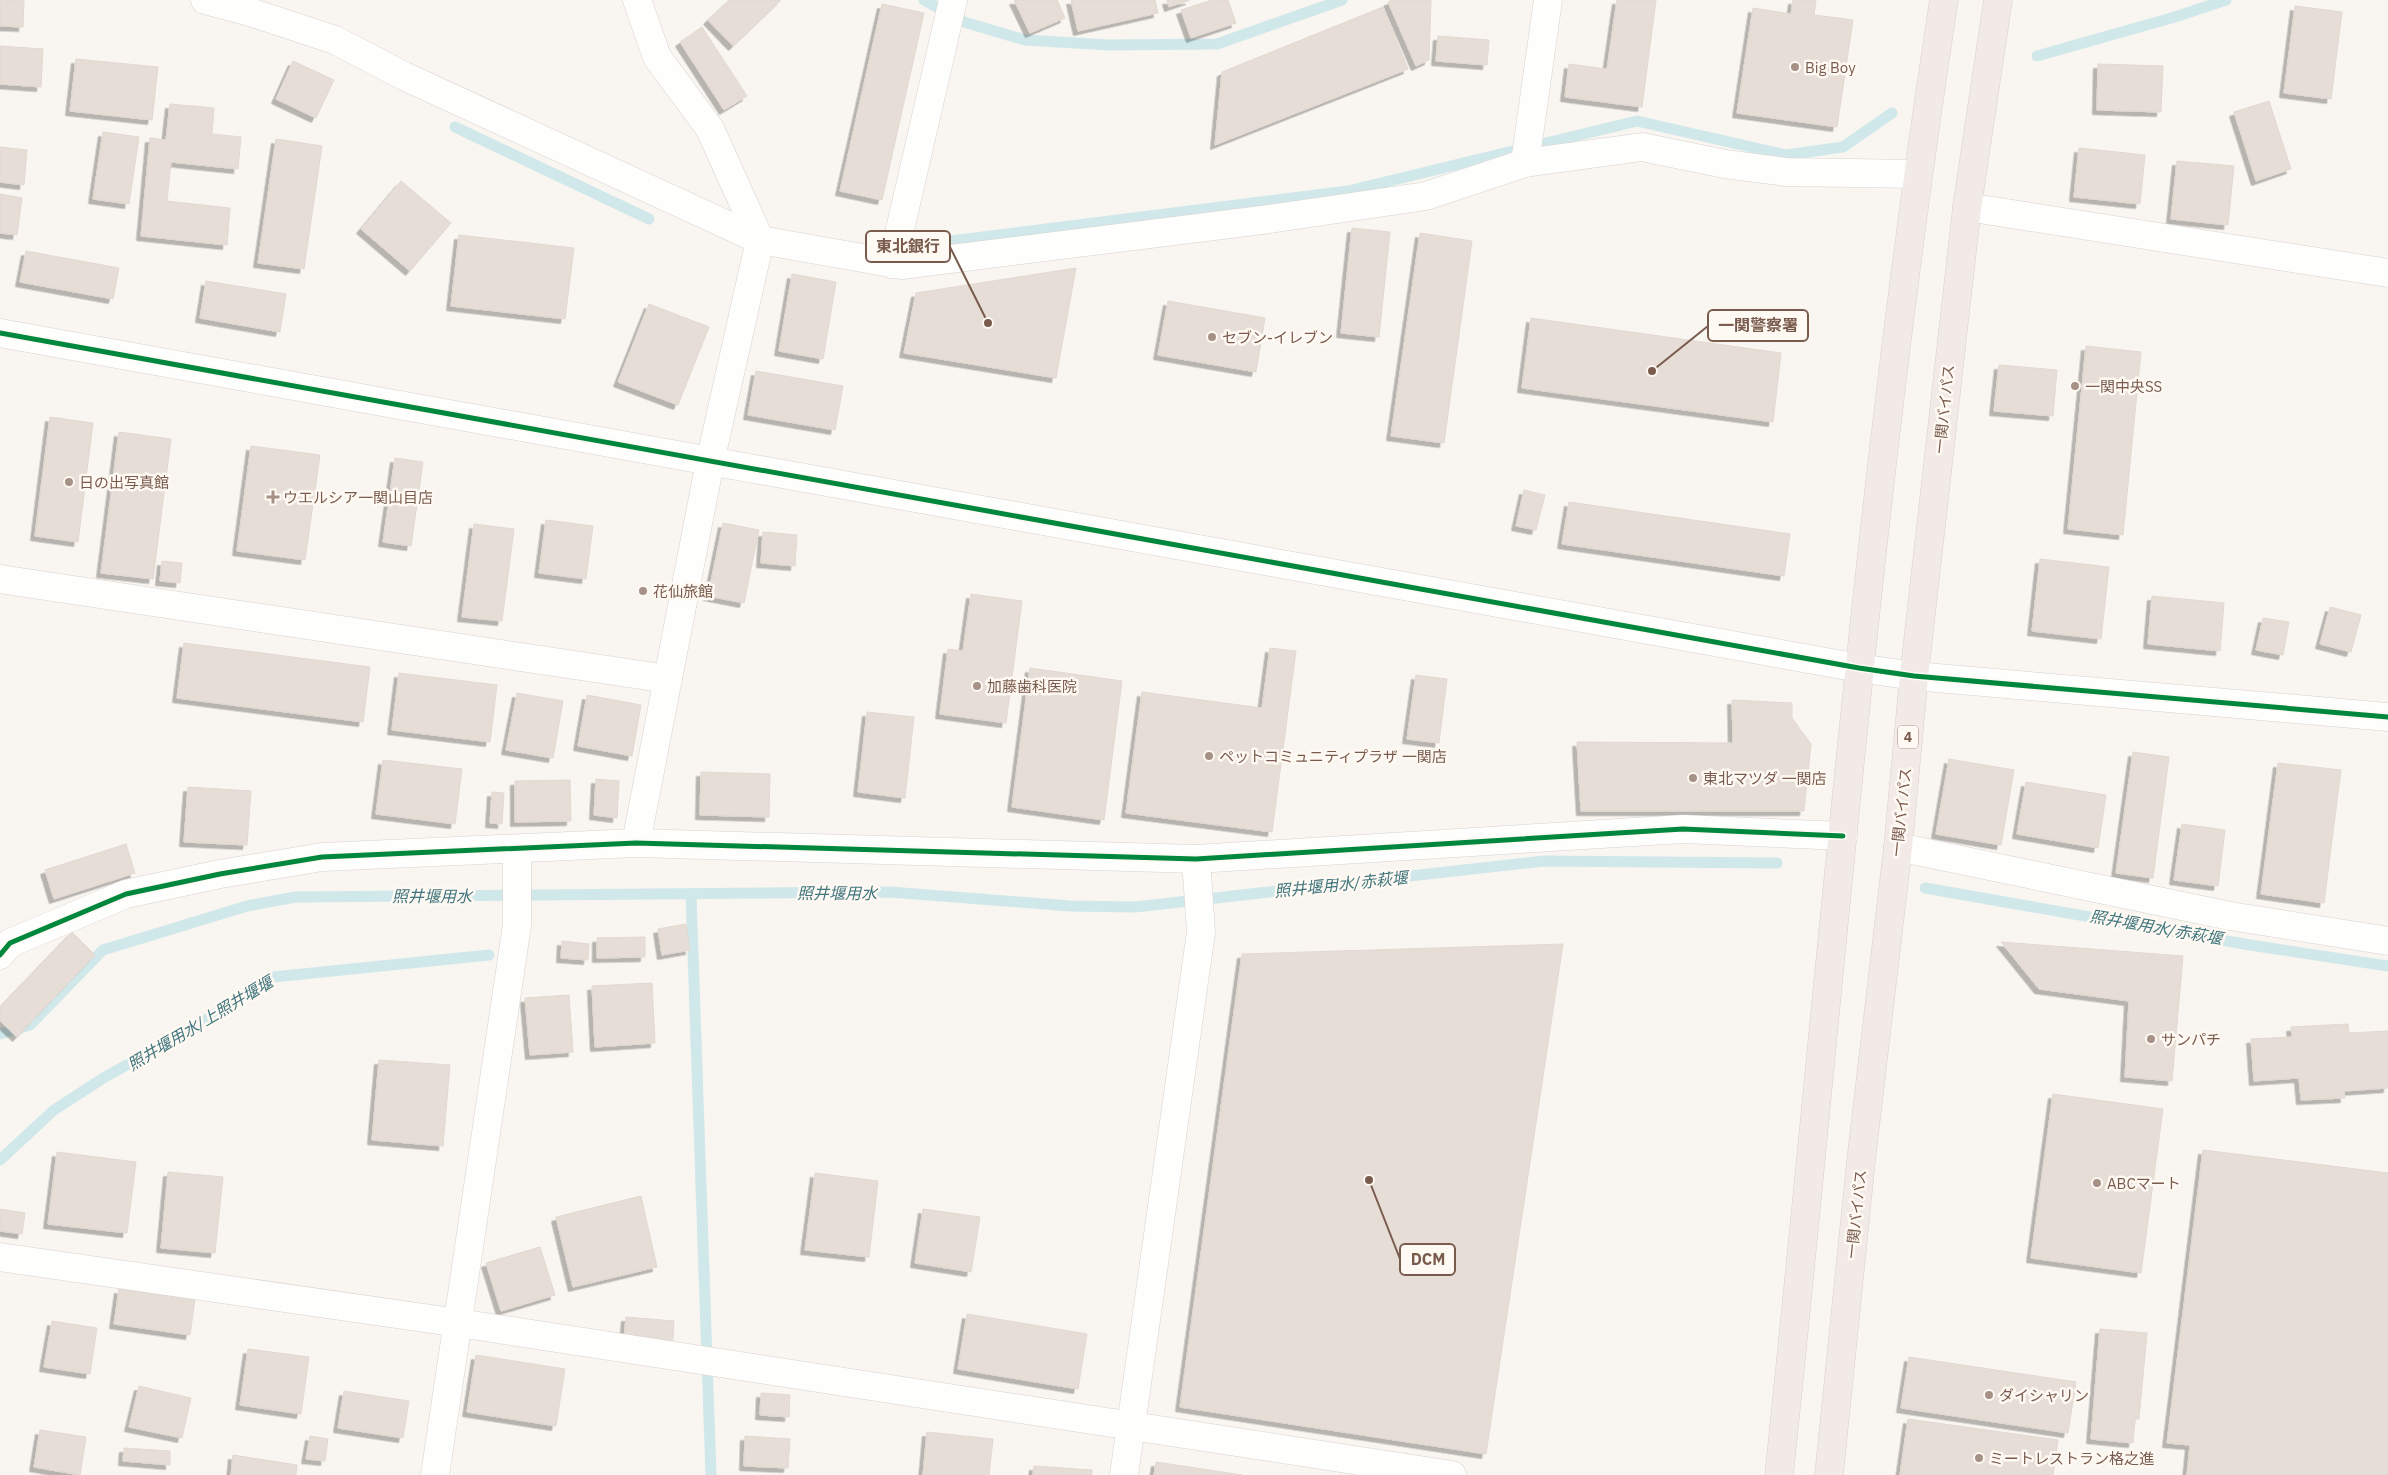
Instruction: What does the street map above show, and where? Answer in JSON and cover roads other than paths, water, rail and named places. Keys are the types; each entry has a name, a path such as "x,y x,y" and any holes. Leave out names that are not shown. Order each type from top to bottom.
{"highway":[{"path":"1779,1475 1816,1128 1859,668 1917,174 1944,0"},
{"name":"一関バイパス","path":"1829,1475 1861,1161 1898,847 1914,676 1966,207 1998,0"}],"street":[{"path":"205,0 250,12 335,40 404,76 760,240 902,266 1426,196 1525,163 1642,147 1725,164 1786,172 1917,174"},
{"path":"636,843 710,462 760,240 710,129 656,57 637,0"},
{"path":"892,264 953,0"},
{"path":"1525,163 1548,0"},
{"path":"1966,207 2388,272"},
{"path":"0,333 1859,668 1914,676 2388,717"},
{"path":"0,579 668,679"},
{"path":"0,954 10,943 126,894 220,874 322,857 636,843 1196,859 1683,829 1843,836"},
{"path":"1898,847 2230,916 2388,941"},
{"path":"434,1475 459,1323 517,925 518,849"},
{"path":"1124,1475 1201,932 1196,859"},
{"path":"0,1257 459,1323 1452,1475"}],"waterway":[{"path":"924,0 964,22 1025,40 1108,45 1217,44 1342,0"},
{"path":"2037,56 2175,17 2226,0"},
{"path":"919,245 1348,191 1637,121 1786,155 1843,147 1892,113"},
{"path":"455,127 649,219"},
{"name":"照井堰用水","path":"0,1034 30,1025 103,950 247,906 296,897 890,892 1070,906 1135,907 1544,861 1777,863"},
{"name":"照井堰用水/赤萩堰","path":"1925,888 2250,945 2388,966"},
{"path":"691,895 711,1475"},
{"name":"照井堰用水/上照井堰堰","path":"0,1160 54,1110 105,1077 185,1033 273,977 489,955"}],"place":[{"name":"Big Boy","path":"1795,67"},
{"name":"東北銀行","path":"988,323"},
{"name":"セブン-イレブン","path":"1212,337"},
{"name":"一関警察署","path":"1652,371"},
{"name":"一関中央SS","path":"2075,386"},
{"name":"日の出写真館","path":"69,482"},
{"name":"ウエルシア一関山目店","path":"273,497"},
{"name":"花仙旅館","path":"643,591"},
{"name":"加藤歯科医院","path":"977,686"},
{"name":"ペットコミュニティプラザ 一関店","path":"1209,756"},
{"name":"東北マツダ 一関店","path":"1693,778"},
{"name":"サンパチ","path":"2151,1039"},
{"name":"DCM","path":"1369,1180"},
{"name":"ABCマート","path":"2097,1183"},
{"name":"ダイシャリン","path":"1989,1395"},
{"name":"ミートレストラン格之進","path":"1979,1458"}]}
